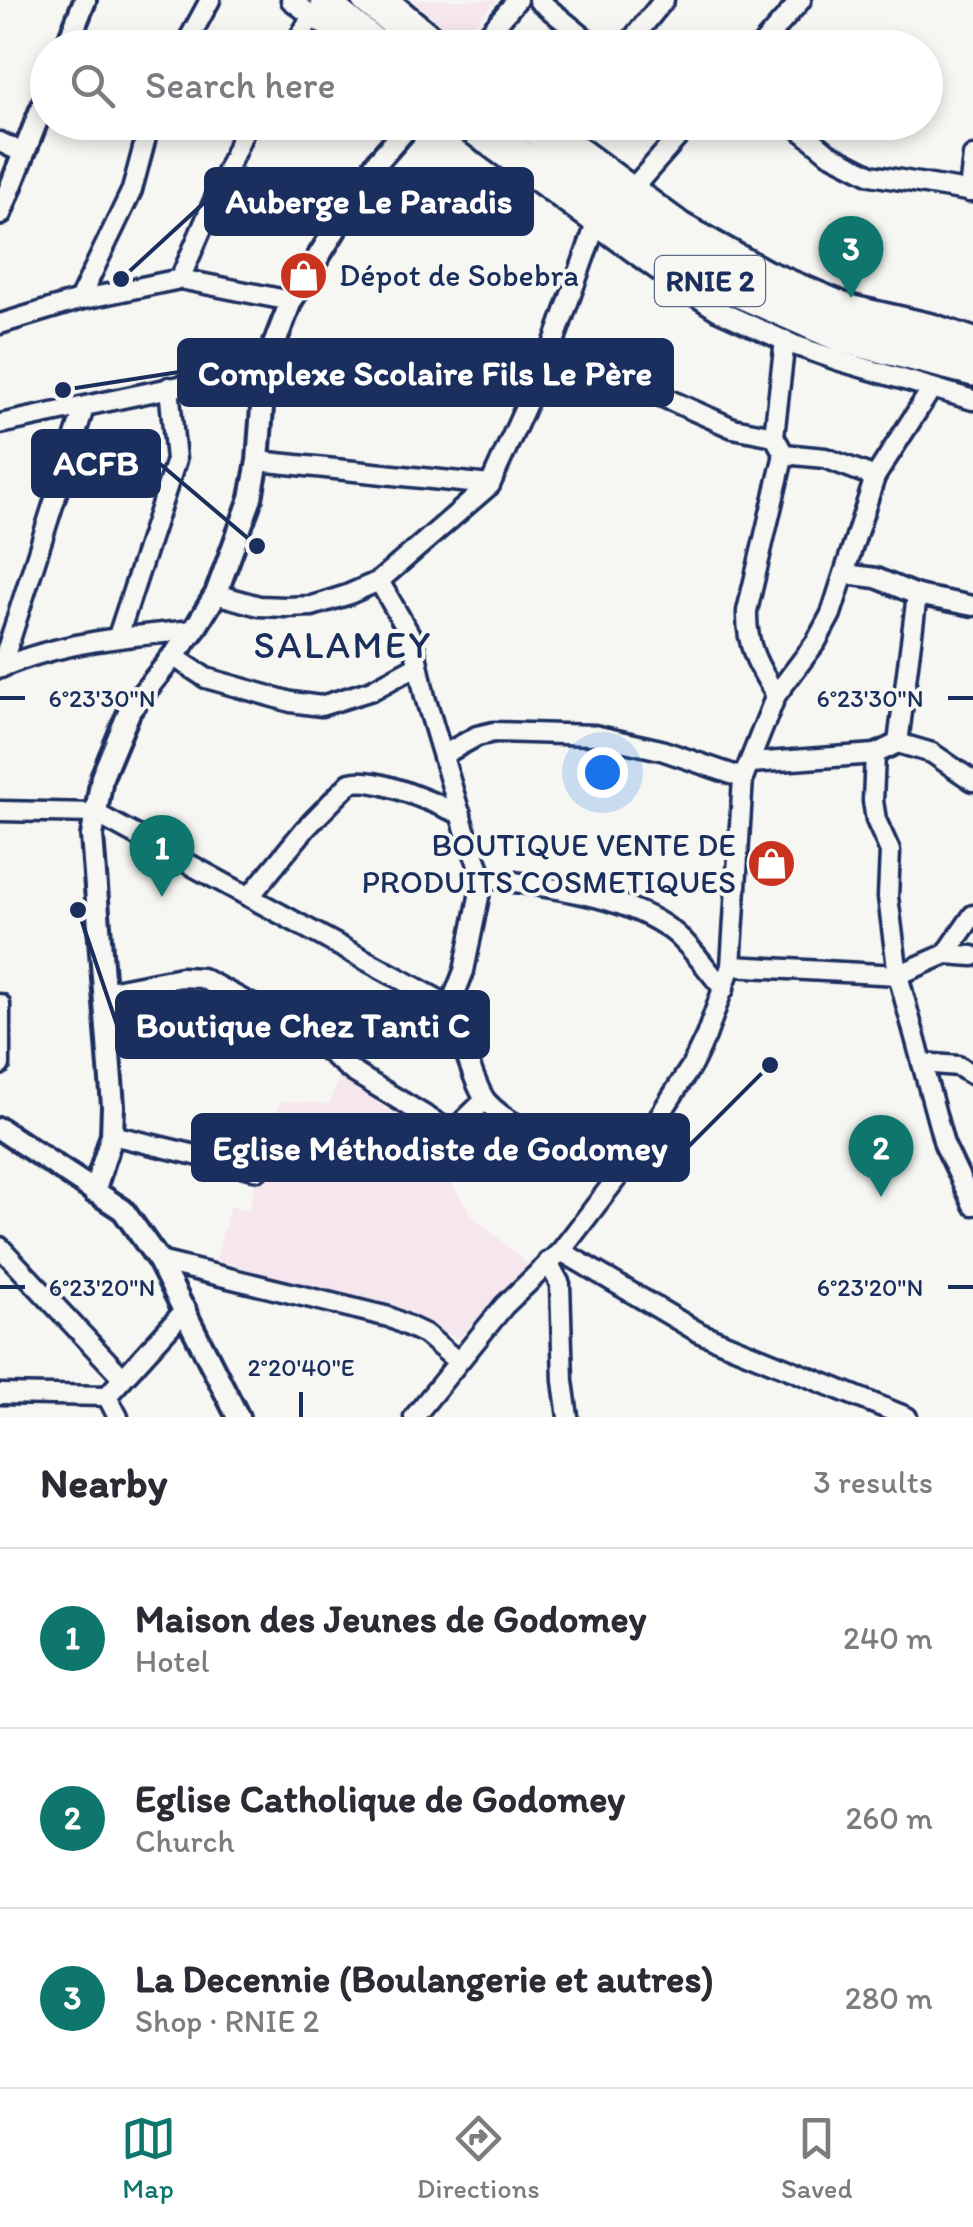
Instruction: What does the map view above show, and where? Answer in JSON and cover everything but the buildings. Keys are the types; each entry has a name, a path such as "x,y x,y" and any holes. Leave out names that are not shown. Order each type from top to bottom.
{"highway":[{"path":"365,0 401,30"},
{"path":"318,8 354,30"},
{"name":"RNIE 2","path":"504,140 654,252 713,283 843,340 973,374"},
{"name":"RNIE 2","path":"545,140 662,231 748,281 846,321 973,355"}],"main road":[{"path":"73,30 85,0"},
{"path":"0,214 30,137"},
{"path":"94,1192 112,1135 113,1080 92,836 102,777 118,733 143,692 194,630 216,594 251,498 266,368 291,300 378,162 397,140"},
{"path":"0,1129 122,1210 159,1260 238,1417"}],"street":[{"path":"194,30 210,0"},
{"path":"291,0 318,8 338,30"},
{"path":"390,0 426,30"},
{"path":"491,30 517,0"},
{"path":"538,0 575,30"},
{"path":"640,30 664,0"},
{"path":"774,30 801,0"},
{"path":"304,30 318,8"},
{"path":"79,300 132,190 145,140"},
{"path":"180,278 240,140"},
{"path":"480,140 717,310 837,360 973,400"},
{"path":"570,140 683,224 767,270 851,306 973,337"},
{"path":"633,188 675,140"},
{"path":"812,140 828,153 871,175 971,192 973,156"},
{"path":"0,142 23,154"},
{"path":"216,594 259,606 312,606 379,581 490,485 552,348 596,224"},
{"path":"0,324 79,300 180,278 291,300"},
{"path":"776,695 752,656 746,635 747,611 784,454 774,436 785,340"},
{"path":"552,348 733,428 774,436"},
{"path":"0,424 266,368 416,361"},
{"path":"118,636 176,460 169,387"},
{"path":"414,1417 456,1360 524,1283 554,1257 632,1156 692,1066 731,966 747,771 776,695 816,642 831,614 875,476 932,388"},
{"path":"1,668 84,408"},
{"path":"784,454 826,458 875,476"},
{"path":"258,460 490,485"},
{"path":"845,574 892,582 918,596 973,606"},
{"path":"379,581 413,640 416,666 482,877 464,971 450,1006"},
{"path":"898,742 918,596"},
{"path":"1,668 27,655 118,636 194,630"},
{"path":"174,656 206,678 291,702 321,706 372,690 416,666"},
{"path":"443,755 477,736 494,732 594,735 747,771 875,754 898,742 932,753 973,781"},
{"path":"875,754 873,801 876,820 890,851 888,897 898,975 944,1144 973,1205"},
{"path":"250,896 305,829 350,783 358,780 377,784 461,814"},
{"path":"0,811 95,813 250,896 450,1006 485,1100 531,1133 578,1147 632,1156"},
{"path":"482,877 582,894 654,920 674,932 724,989"},
{"path":"946,954 973,915"},
{"path":"731,966 898,975 946,954 973,956"},
{"path":"104,992 181,977 202,978 304,1032 352,1072 444,1127 457,1127 485,1100"},
{"path":"0,1004 0,1065"},
{"path":"922,1063 958,1066 973,1074"},
{"path":"112,1135 258,1170"},
{"path":"0,1247 123,1378"},
{"path":"554,1257 560,1284 568,1417"},
{"path":"554,1257 700,1333 907,1417"},
{"path":"159,1260 389,1316 425,1334 456,1360"},
{"path":"0,1394 107,1396 186,1309"},
{"path":"107,1396 118,1417"}],"shaded area":[{"path":"412,0 496,0 470,30 446,30"},
{"path":"339,1077 390,1111 456,1145 444,1171 471,1214 532,1268 458,1339 409,1316 216,1260 230,1206 248,1210 280,1101 329,1104"}],"place":[{"name":"Dépot de Sobebra","path":"304,275"},
{"name":"Auberge Le Paradis","path":"121,279"},
{"name":"La Decennie (Boulangerie et autres)","path":"851,298"},
{"name":"Complexe Scolaire Fils Le Père","path":"63,390"},
{"name":"ACFB","path":"257,546"},
{"name":"BOUTIQUE VENTE DE PRODUITS COSMETIQUES","path":"771,863"},
{"name":"Maison des Jeunes de Godomey","path":"162,897"},
{"name":"Boutique Chez Tanti C","path":"78,910"},
{"name":"Eglise Méthodiste de Godomey","path":"770,1065"},
{"name":"Eglise Catholique de Godomey","path":"881,1197"}],"district":[{"name":"SALAMEY","path":"343,645"}]}
